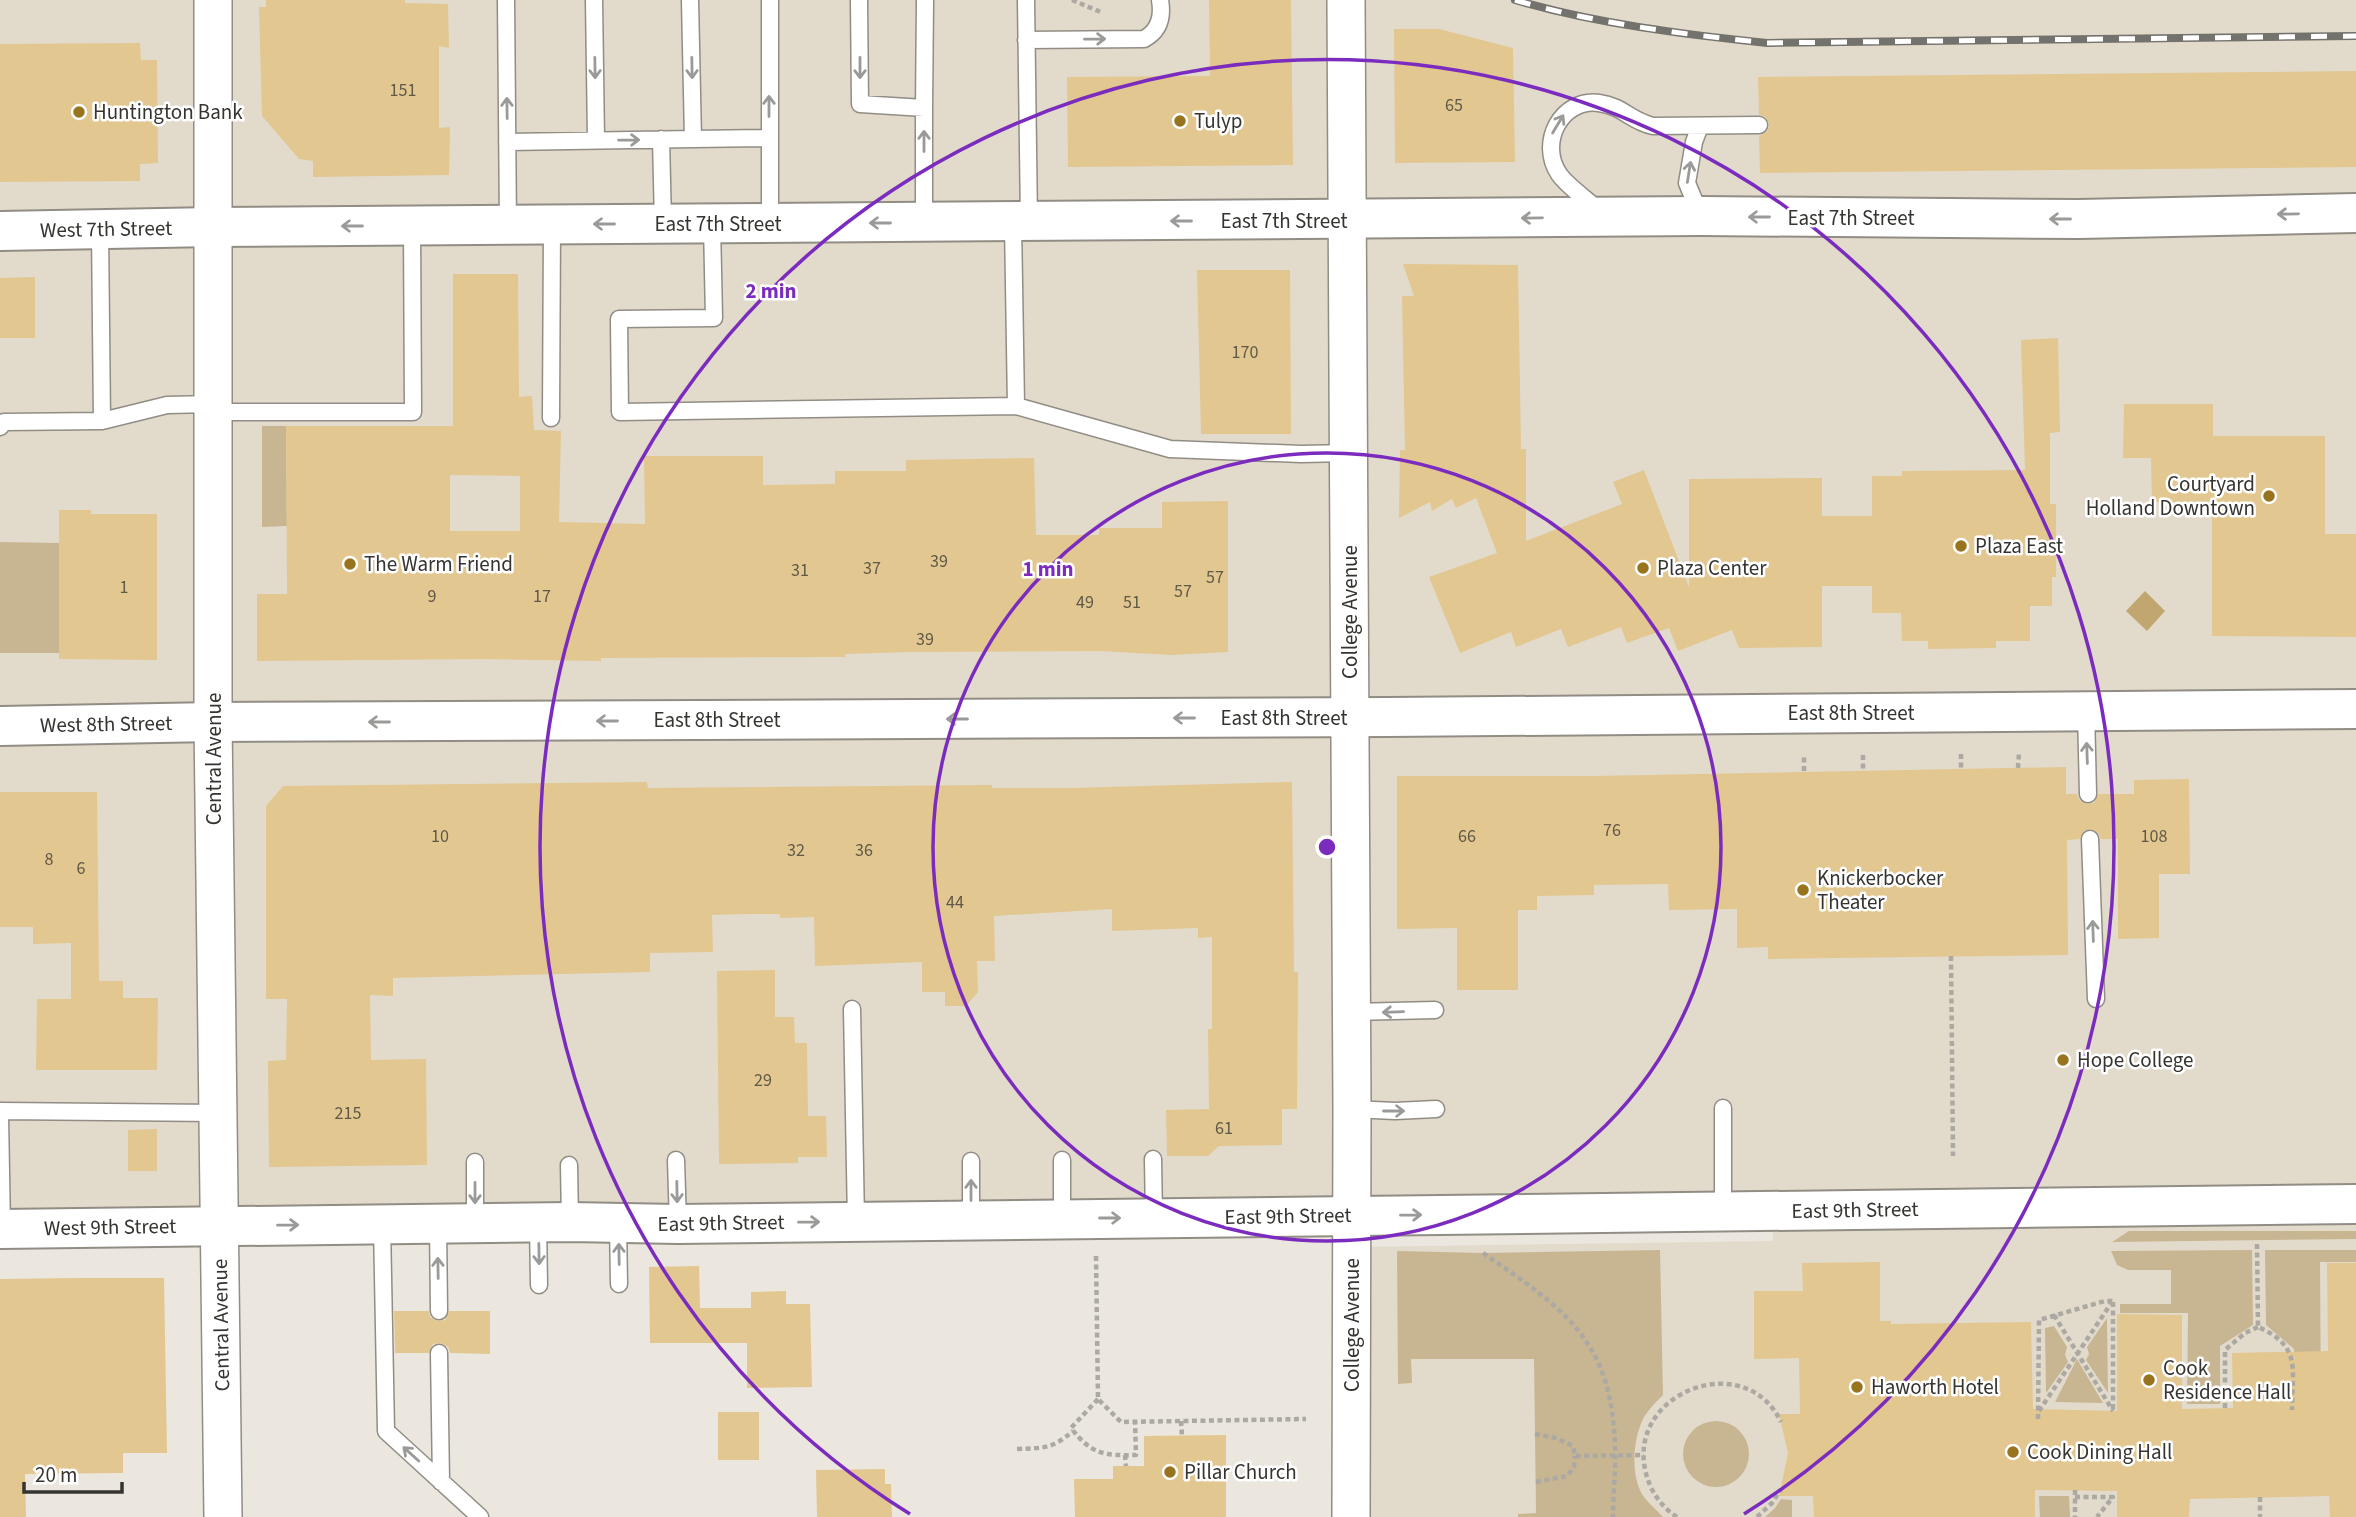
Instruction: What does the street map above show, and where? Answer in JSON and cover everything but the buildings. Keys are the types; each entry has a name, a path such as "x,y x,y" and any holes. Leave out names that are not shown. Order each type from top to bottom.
{"main road":[{"name":"East 7th Street","path":"213,227 1701,216 2079,219 2356,213"},
{"name":"West 7th Street","path":"0,231 213,227"},
{"name":"East 8th Street","path":"212,722 2356,709"},
{"name":"West 8th Street","path":"0,726 212,722"},
{"name":"East 9th Street","path":"220,1226 678,1224 2356,1204"},
{"name":"West 9th Street","path":"1,1229 220,1226"}],"street":[{"name":"Central Avenue","path":"213,0 212,722 223,1517"},
{"name":"College Avenue","path":"1346,0 1353,1109 1351,1517"}],"lane":[{"path":"506,0 508,225"},
{"path":"594,0 596,141"},
{"path":"690,0 693,139"},
{"path":"770,0 770,224"},
{"path":"859,0 860,104 924,108"},
{"path":"924,222 925,0"},
{"path":"1016,406 1026,0"},
{"path":"1026,40 1143,39 1153,34 1160,22 1160,0"},
{"path":"1606,217 1559,174 1551,153 1552,132 1562,115 1578,104 1598,102 1620,108 1638,123 1653,126 1759,125"},
{"path":"1700,126 1694,142 1687,183 1701,216"},
{"path":"507,142 769,138"},
{"path":"661,139 663,224"},
{"path":"712,224 714,318 619,319 620,412 1016,406 1170,449 1349,453"},
{"path":"551,418 552,225"},
{"path":"0,427 4,422 102,421 167,405 413,412 412,226"},
{"path":"100,229 102,421"},
{"path":"2086,711 2088,794"},
{"path":"2090,839 2096,999"},
{"path":"852,1009 856,1221"},
{"path":"1352,1012 1435,1010"},
{"path":"1723,1108 1723,1212"},
{"path":"1353,1109 1436,1109"},
{"path":"0,1111 218,1113"},
{"path":"0,1116 1,1229"},
{"path":"1153,1159 1154,1218"},
{"path":"676,1160 678,1224"},
{"path":"1062,1160 1062,1218"},
{"path":"971,1161 971,1219"},
{"path":"475,1162 475,1224"},
{"path":"539,1285 569,1165"},
{"path":"618,1223 619,1284"},
{"path":"382,1224 386,1431 480,1517"},
{"path":"438,1224 439,1311"},
{"path":"439,1353 441,1482"}],"path":[{"path":"2018,753 2018,768"},
{"path":"1961,754 1961,768"},
{"path":"1863,755 1863,769"},
{"path":"1804,756 1804,771"},
{"path":"1951,956 1953,1156"},
{"path":"2257,1244 2258,1327"},
{"path":"1483,1252 1543,1294 1563,1312 1588,1342 1607,1388 1614,1425 1613,1517"},
{"path":"1096,1256 1098,1399 1121,1422 1306,1419"},
{"path":"2038,1419 2039,1320 2113,1301"},
{"path":"2039,1411 2113,1301"},
{"path":"2054,1315 2113,1410 2113,1301"},
{"path":"2225,1408 2225,1350 2258,1327"},
{"path":"2258,1327 2283,1341 2292,1355 2292,1410"},
{"path":"1677,1517 1653,1491 1648,1481 1644,1455 1650,1429 1662,1408 1681,1394 1702,1385 1724,1384 1745,1388 1770,1406 1780,1422"},
{"path":"1098,1399 1071,1427 1083,1442 1098,1454 1136,1455 1135,1422"},
{"path":"1181,1421 1182,1436"},
{"path":"1017,1449 1058,1444 1073,1431"},
{"path":"1535,1434 1564,1441 1573,1446 1575,1456 1574,1467 1567,1476 1536,1482"},
{"path":"1125,1455 1126,1466"},
{"path":"1575,1456 1644,1455"},
{"path":"1757,1517 1772,1503 1780,1489"},
{"path":"2075,1490 2075,1517"},
{"path":"2075,1497 2113,1497 2097,1517"},
{"path":"2260,1497 2260,1517"}],"shaded area":[{"path":"0,0 2356,0 2356,1517 1351,1517 1352,1247 1773,1241 1773,1211 0,1229"},
{"path":"262,426 286,426 287,526 262,527"},
{"path":"0,542 59,543 59,653 0,653"},
{"path":"2145,591 2165,611 2147,631 2126,611"},
{"path":"2129,1231 2356,1231 2356,1239 2112,1242"},
{"path":"1660,1250 1663,1395 1642,1421 1634,1459 1640,1489 1646,1500 1663,1517 1518,1517 1518,1514 1536,1513 1534,1359 1411,1359 1412,1383 1398,1384 1397,1251 1483,1253"},
{"path":"2252,1250 2253,1325 2220,1346 2220,1404 2187,1404 2188,1313 2120,1313 2120,1304 2171,1304 2171,1270 2128,1270 2117,1265 2111,1251"},
{"path":"2265,1250 2356,1250 2356,1262 2320,1262 2321,1407 2295,1408 2294,1349 2266,1325"},
{"path":"2107,1318 2108,1393 2086,1360 2089,1354 2087,1347"},
{"path":"2054,1326 2067,1347 2065,1355 2068,1362 2046,1393 2045,1328"},
{"path":"2077,1359 2103,1403 2055,1402"},
{"path":"1716,1421 1729,1423 1739,1431 1747,1441 1747,1467 1739,1477 1729,1485 1716,1487 1703,1485 1693,1477 1685,1467 1683,1454 1685,1441 1693,1431 1703,1423"},
{"path":"2039,1496 2069,1496 2070,1517 2040,1517"},
{"path":"1781,1499 1792,1500 1792,1517 1765,1517 1775,1508"}],"railway":[{"path":"1515,0 1608,22 1767,43 2356,36"}],"place":[{"name":"Huntington Bank","path":"79,112"},
{"name":"Tulyp","path":"1180,121"},
{"name":"Courtyard Holland Downtown","path":"2269,496"},
{"name":"Plaza East","path":"1961,546"},
{"name":"The Warm Friend","path":"350,564"},
{"name":"Plaza Center","path":"1643,568"},
{"name":"Knickerbocker Theater","path":"1803,890"},
{"name":"Hope College","path":"2063,1060"},
{"name":"Cook Residence Hall","path":"2149,1380"},
{"name":"Haworth Hotel","path":"1857,1387"},
{"name":"Cook Dining Hall","path":"2013,1452"},
{"name":"Pillar Church","path":"1170,1472"}]}
